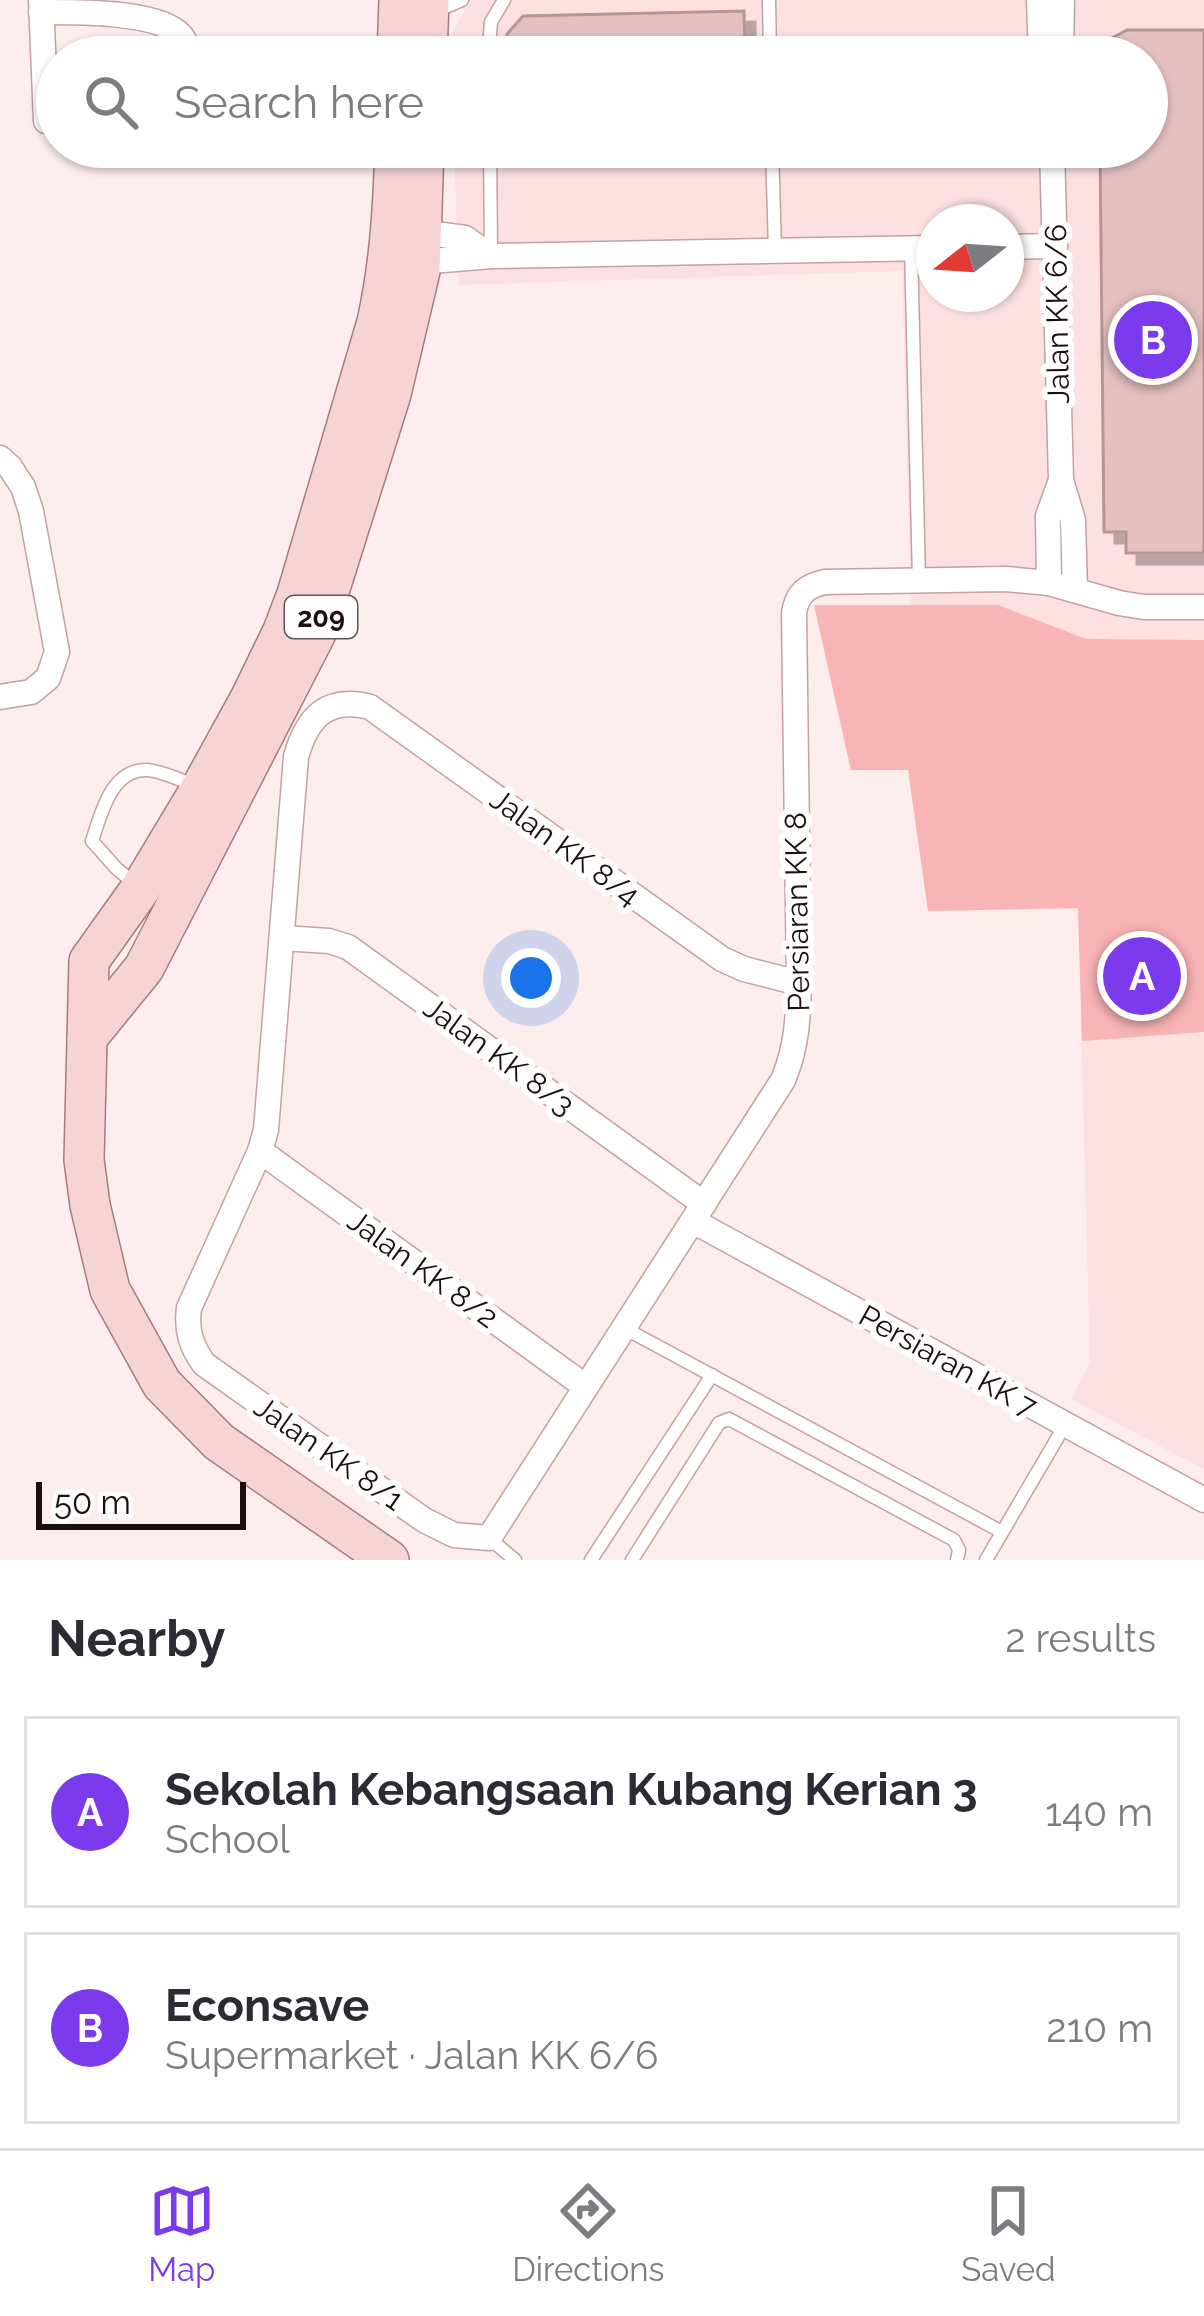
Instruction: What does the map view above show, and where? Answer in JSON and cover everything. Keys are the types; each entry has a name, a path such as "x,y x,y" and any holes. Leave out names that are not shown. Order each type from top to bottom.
{"main road":[{"path":"410,36 430,3"},
{"path":"428,36 430,3"},
{"name":"209","path":"389,1560 219,1442 162,1384 110,1290 84,1160 89,961 141,888 201,788 268,663 296,594 382,299 393,224 394,168"},
{"name":"209","path":"87,1038 144,968 316,633 391,394 421,247 423,168"}],"street":[{"path":"1039,0 1040,36"},
{"path":"1061,36 1062,0"},
{"path":"42,36 41,6 127,16 167,26 180,36"},
{"name":"Jalan KK 6/6","path":"1053,168 1061,480 1073,520 1075,590"},
{"path":"421,247 465,238 491,256 916,248"},
{"path":"1024,247 1055,246"},
{"path":"0,458 23,487 31,511 57,652 48,677 31,692 0,697"},
{"name":"Jalan KK 6/6","path":"1049,583 1048,516 1061,480"},
{"name":"Persiaran KK 8","path":"489,1538 783,1080 794,1055 799,983 794,613 802,591 825,582 1006,579 1049,583 1144,607 1204,607"},
{"name":"Jalan KK 8/4","path":"283,938 296,758 310,723 321,712 336,704 354,703 370,707 722,959 799,983"},
{"path":"260,1151 283,938"},
{"name":"Jalan KK 8/3","path":"283,938 329,940 348,947 698,1213"},
{"name":"Jalan KK 8/1","path":"260,1151 190,1308 194,1350 204,1364 424,1520 454,1535 489,1538"},
{"name":"Jalan KK 8/2","path":"260,1151 586,1387"},
{"name":"Persiaran KK 7","path":"698,1213 1204,1500"}],"lane":[{"path":"490,36 491,22 504,0"},
{"path":"769,0 770,36"},
{"path":"490,168 491,256"},
{"path":"773,168 775,251"},
{"path":"919,580 921,312"},
{"path":"141,888 92,841 107,797 131,772 144,770 201,788"},
{"path":"624,1328 1002,1532"},
{"path":"591,1560 712,1376"},
{"path":"632,1560 719,1423 729,1418 954,1540 957,1560"},
{"path":"986,1560 1065,1425"},
{"path":"489,1538 515,1560"}],"shaded area":[{"path":"470,0 1204,0 1204,1469 1071,1399 1090,1363 1078,909 928,911 908,769 851,770 814,605 911,605 902,271 459,285 455,168 1168,168 1168,36 451,36"},
{"path":"814,605 998,605 1086,639 1204,640 1204,1032 1082,1041 1078,908 928,911 908,770 851,770"}],"building":[{"path":"744,11 745,36 507,36 523,16"},
{"path":"1127,30 1204,30 1204,553 1126,553 1126,532 1104,532 1100,168 1168,168 1168,36 1116,36"}],"place":[{"name":"Econsave","path":"1153,340"},
{"name":"Sekolah Kebangsaan Kubang Kerian 3","path":"1142,976"}]}
